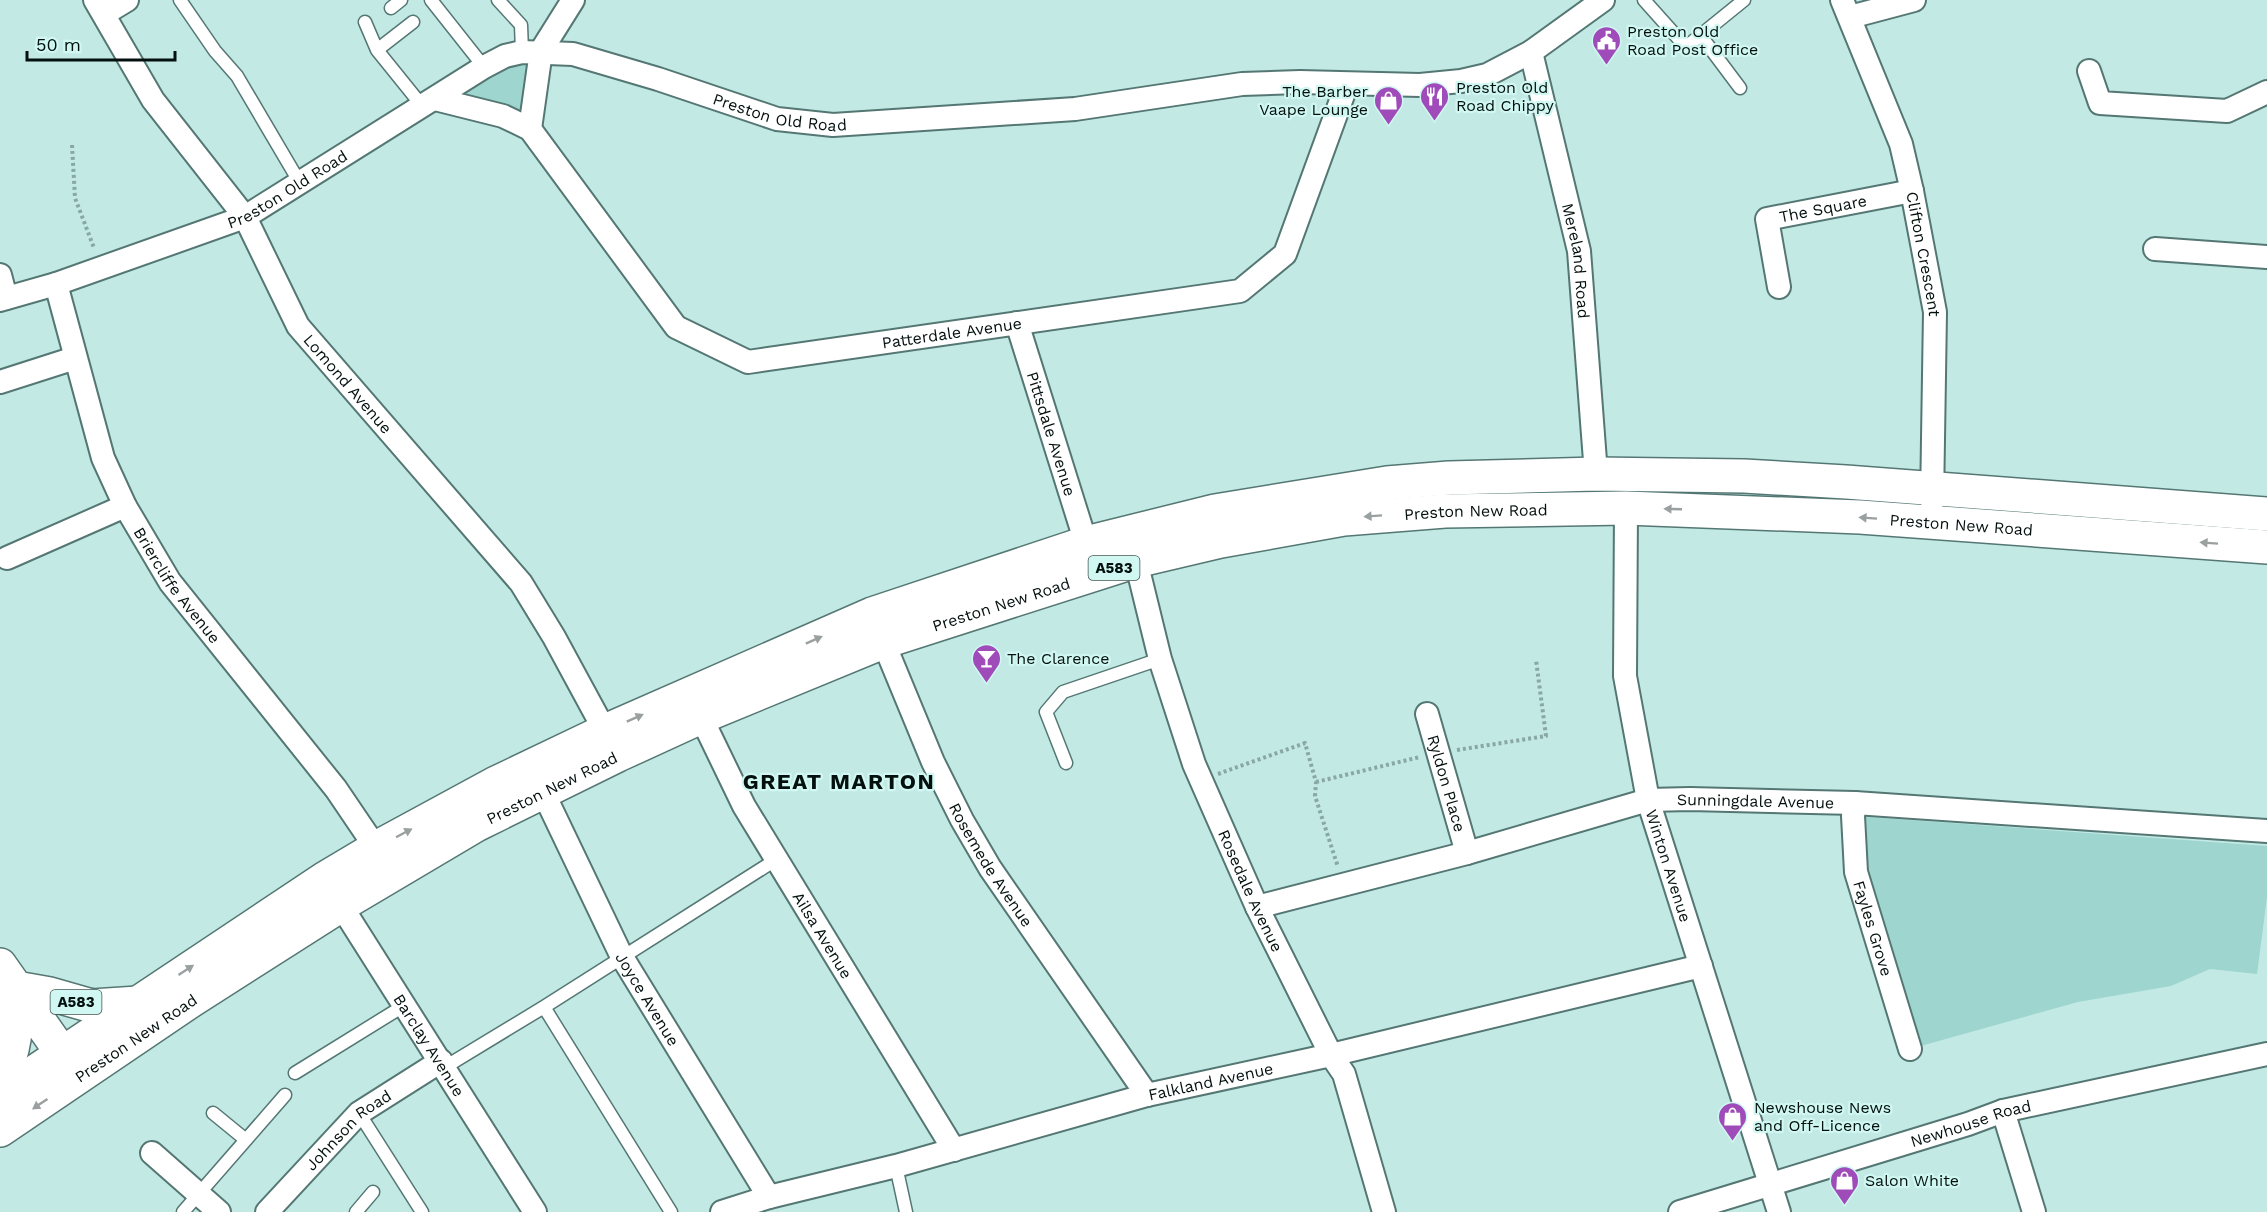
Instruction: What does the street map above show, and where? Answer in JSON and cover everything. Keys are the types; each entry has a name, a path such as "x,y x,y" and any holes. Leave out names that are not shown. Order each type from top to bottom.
{"main road":[{"name":"Preston New Road","path":"0,1130 138,1003 332,892 543,792 611,743 878,628 1086,543 1215,511 1387,483 1449,478 1596,474 1744,476 2267,514"},
{"name":"Preston New Road","path":"0,1095 71,1066 192,1000 332,892 376,848 494,784 611,743 701,717 878,628 1136,561 1221,541 1344,519 1445,511 1626,508 1860,517 2267,548"},
{"name":"A583","path":"8,976 50,994 92,1006 138,1003"},
{"path":"8,976 71,1066"},
{"path":"0,1077 10,1057 16,1029 8,976"}],"street":[{"path":"99,7 127,0"},
{"path":"530,129 532,51 573,0"},
{"name":"Preston Old Road","path":"3,299 56,284 245,218 505,56 532,51 573,54 658,79 777,119 833,125 1075,109 1242,84 1299,81 1420,85 1461,81 1487,75 1531,52 1603,0"},
{"path":"1846,8 1914,0"},
{"name":"Lomond Avenue","path":"99,7 153,100 245,218 298,326 521,583 554,637 611,743"},
{"name":"Clifton Crescent","path":"1846,8 1900,144 1912,191 1935,312 1932,523"},
{"name":"Mereland Road","path":"1531,52 1579,251 1596,474"},
{"path":"2089,71 2100,103 2227,111 2267,92"},
{"name":"Patterdale Avenue","path":"429,103 504,116 530,129 676,327 748,362 1240,291 1285,254 1347,84"},
{"name":"The Square","path":"1779,287 1767,219 1912,191"},
{"path":"2155,249 2267,257"},
{"path":"0,275 3,299"},
{"name":"Briercliffe Avenue","path":"56,284 103,458 125,506 170,582 336,789 376,848"},
{"name":"Pittsdale Avenue","path":"1017,323 1086,543"},
{"path":"0,382 75,358"},
{"path":"7,558 125,506"},
{"name":"Winton Avenue","path":"1626,508 1625,676 1648,800 1779,1212"},
{"name":"Rosedale Avenue","path":"1136,561 1160,658 1194,764 1257,908 1331,1055 1344,1074 1384,1212"},
{"name":"Rosemede Avenue","path":"878,628 933,762 962,820 990,868 1146,1095"},
{"name":"Ryldon Place","path":"1427,714 1467,853"},
{"name":"Ailsa Avenue","path":"701,717 744,806 954,1150"},
{"name":"Joyce Avenue","path":"543,792 622,957 769,1197"},
{"name":"Sunningdale Avenue","path":"1257,908 1467,853 1648,800 1855,803 2267,831"},
{"name":"Fayles Grove","path":"1855,803 1853,816 1856,872 1910,1048"},
{"name":"Barclay Avenue","path":"332,892 535,1212"},
{"name":"Falkland Avenue","path":"722,1212 769,1197 896,1166 1146,1095 1331,1055 1701,966"},
{"name":"Newhouse Road","path":"1680,1212 1968,1124 2003,1111 2267,1054"},
{"name":"Johnson Road","path":"267,1212 359,1113 443,1064"},
{"path":"2003,1111 2034,1212"},
{"path":"152,1153 219,1212"}],"lane":[{"path":"180,0 215,51 237,76 300,183"},
{"path":"431,0 484,67"},
{"path":"498,0 521,25 532,51"},
{"path":"1644,0 1686,47 1744,0"},
{"path":"365,22 377,50 429,103"},
{"path":"377,50 413,22"},
{"path":"1701,36 1740,88"},
{"path":"1066,763 1046,712 1063,692 1160,658"},
{"path":"443,1064 544,1007 777,859"},
{"path":"295,1073 405,1005"},
{"path":"544,1007 671,1212"},
{"path":"183,1212 285,1095"},
{"path":"213,1113 246,1140"},
{"path":"359,1113 422,1212"},
{"path":"896,1166 906,1212"},
{"path":"356,1212 373,1192"}],"path":[{"path":"72,145 75,198 102,268"},
{"path":"1201,780 1305,743 1316,782 1315,796 1344,885"}],"green space":[{"path":"530,59 520,115 456,95 501,66"},
{"path":"1853,816 2267,846 2267,897 2257,974 2210,969 2171,986 2078,1002 1910,1049"}],"place":[{"name":"Preston Old Road Post Office","path":"1606,66"},
{"name":"Preston Old Road Chippy","path":"1435,122"},
{"name":"The Barber Vaape Lounge","path":"1389,126"},
{"name":"The Clarence","path":"986,684"},
{"name":"Newshouse News and Off-Licence","path":"1733,1142"},
{"name":"Salon White","path":"1844,1206"}],"district":[{"name":"GREAT MARTON","path":"839,781"}]}
